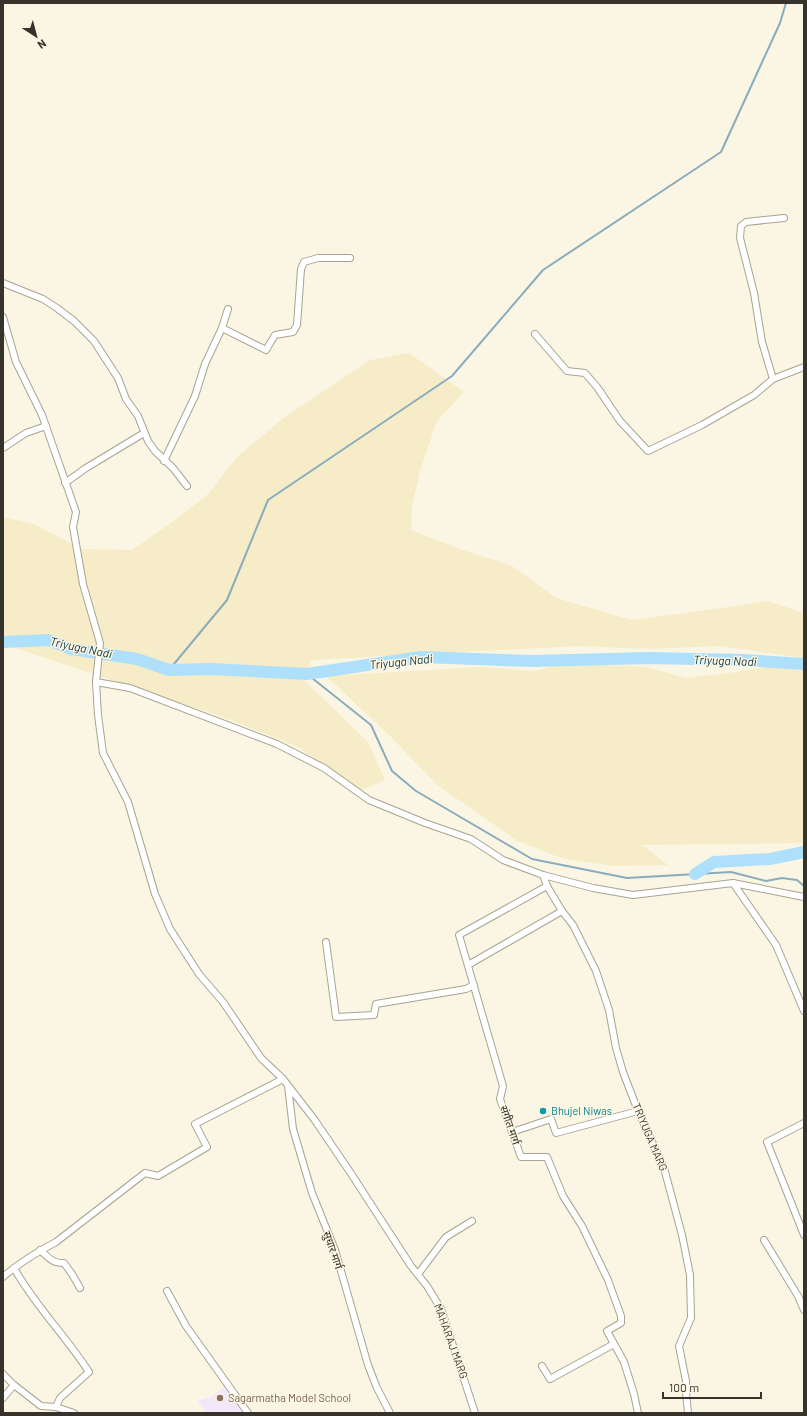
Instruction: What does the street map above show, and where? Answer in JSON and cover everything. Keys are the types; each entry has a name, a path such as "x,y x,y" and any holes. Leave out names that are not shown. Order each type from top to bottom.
{"street":[{"path":"774,378 762,342 754,293 740,238 741,226 746,222 784,218"},
{"path":"222,328 266,350 275,335 293,332 297,325 301,269 304,262 318,258 350,258"},
{"path":"3,283 31,294 52,305 74,321 94,342 118,378 126,399 138,416 144,433 155,451 173,468 186,486"},
{"path":"164,461 195,396 205,364 222,328 228,309"},
{"name":"MAHARAJ MARG","path":"3,317 16,362 42,415 76,512 73,527 83,584 100,643 96,682 98,715 103,753 128,802 155,894 170,929 199,974 223,1002 261,1058 288,1084 314,1119 411,1266 427,1286 441,1309 475,1413"},
{"path":"535,334 566,371 585,373 597,387 620,421 648,451 702,425 754,395 774,378 804,367"},
{"path":"3,448 26,433 46,426"},
{"path":"65,482 103,457 144,433"},
{"path":"96,682 130,688 277,744 324,768 369,800 425,823 471,839 503,860 542,875 593,888 633,895 734,883 804,897"},
{"name":"TRIYUGA MARG","path":"542,875 562,911 573,925 596,971 609,1010 616,1048 623,1072 638,1111 664,1168 682,1235 690,1275 691,1318 679,1346 686,1381 688,1413"},
{"path":"734,883 776,945 804,1011"},
{"name":"संगीत मार्ग","path":"547,886 459,935 503,1086 500,1099 521,1157 547,1157 563,1196 582,1226 608,1280 621,1316 621,1323 607,1331 624,1362 638,1413"},
{"path":"468,966 562,911"},
{"path":"326,942 336,1017 374,1015 376,1004 466,988 474,985"},
{"path":"3,1277 40,1250 56,1242 145,1173 158,1176 207,1147 195,1124 283,1079"},
{"name":"सुधार मार्ग","path":"288,1084 293,1129 312,1193 335,1250 368,1365 377,1388 390,1413"},
{"path":"512,1132 551,1119 556,1133 638,1111"},
{"path":"804,1123 767,1142 804,1235"},
{"path":"418,1274 446,1237 472,1221"},
{"path":"764,1240 798,1296 804,1310"},
{"path":"40,1250 57,1264 64,1263 80,1288"},
{"path":"14,1268 39,1306 78,1354 90,1372 60,1398 56,1407"},
{"path":"167,1291 186,1326 248,1413"},
{"path":"798,1296 804,1292"},
{"path":"542,1366 550,1379 614,1344"},
{"path":"3,1374 14,1385 41,1406 56,1407 74,1413"},
{"path":"3,1398 14,1385"},
{"path":"41,1406 42,1413"}],"shaded area":[{"name":"Sagarmatha Model School","path":"225,1386 244,1413 206,1413 198,1401 213,1396"}],"sand":[{"path":"409,353 464,392 437,421 420,471 412,507 411,530 460,549 512,566 556,598 632,620 768,601 804,613 804,658 720,646 649,649 579,646 311,660 304,680 368,742 385,780 361,790 296,746 220,716 3,644 3,517 34,524 81,549 132,550 178,518 208,494 237,457 285,417 370,360"},
{"path":"574,661 601,665 646,667 686,678 789,664 804,669 804,843 642,845 668,865 612,866 561,858 516,840 437,785 390,736 326,676 481,667 534,671"}],"waterway":[{"path":"169,670 227,600 268,500 452,376 543,270 721,152 780,23 786,3"},
{"name":"Triyuga Nadi","path":"3,642 48,640 71,649 137,659 169,670 211,669 307,674 421,657 532,661 649,658 744,660 804,664"},
{"path":"307,674 371,725 392,771 416,791 532,859 627,878 731,872 766,881 782,878 797,880 804,886"},
{"path":"695,874 714,862 770,859 804,852"}],"place":[{"name":"Bhujel Niwas","path":"543,1111"},
{"name":"Sagarmatha Model School","path":"220,1398"}]}
